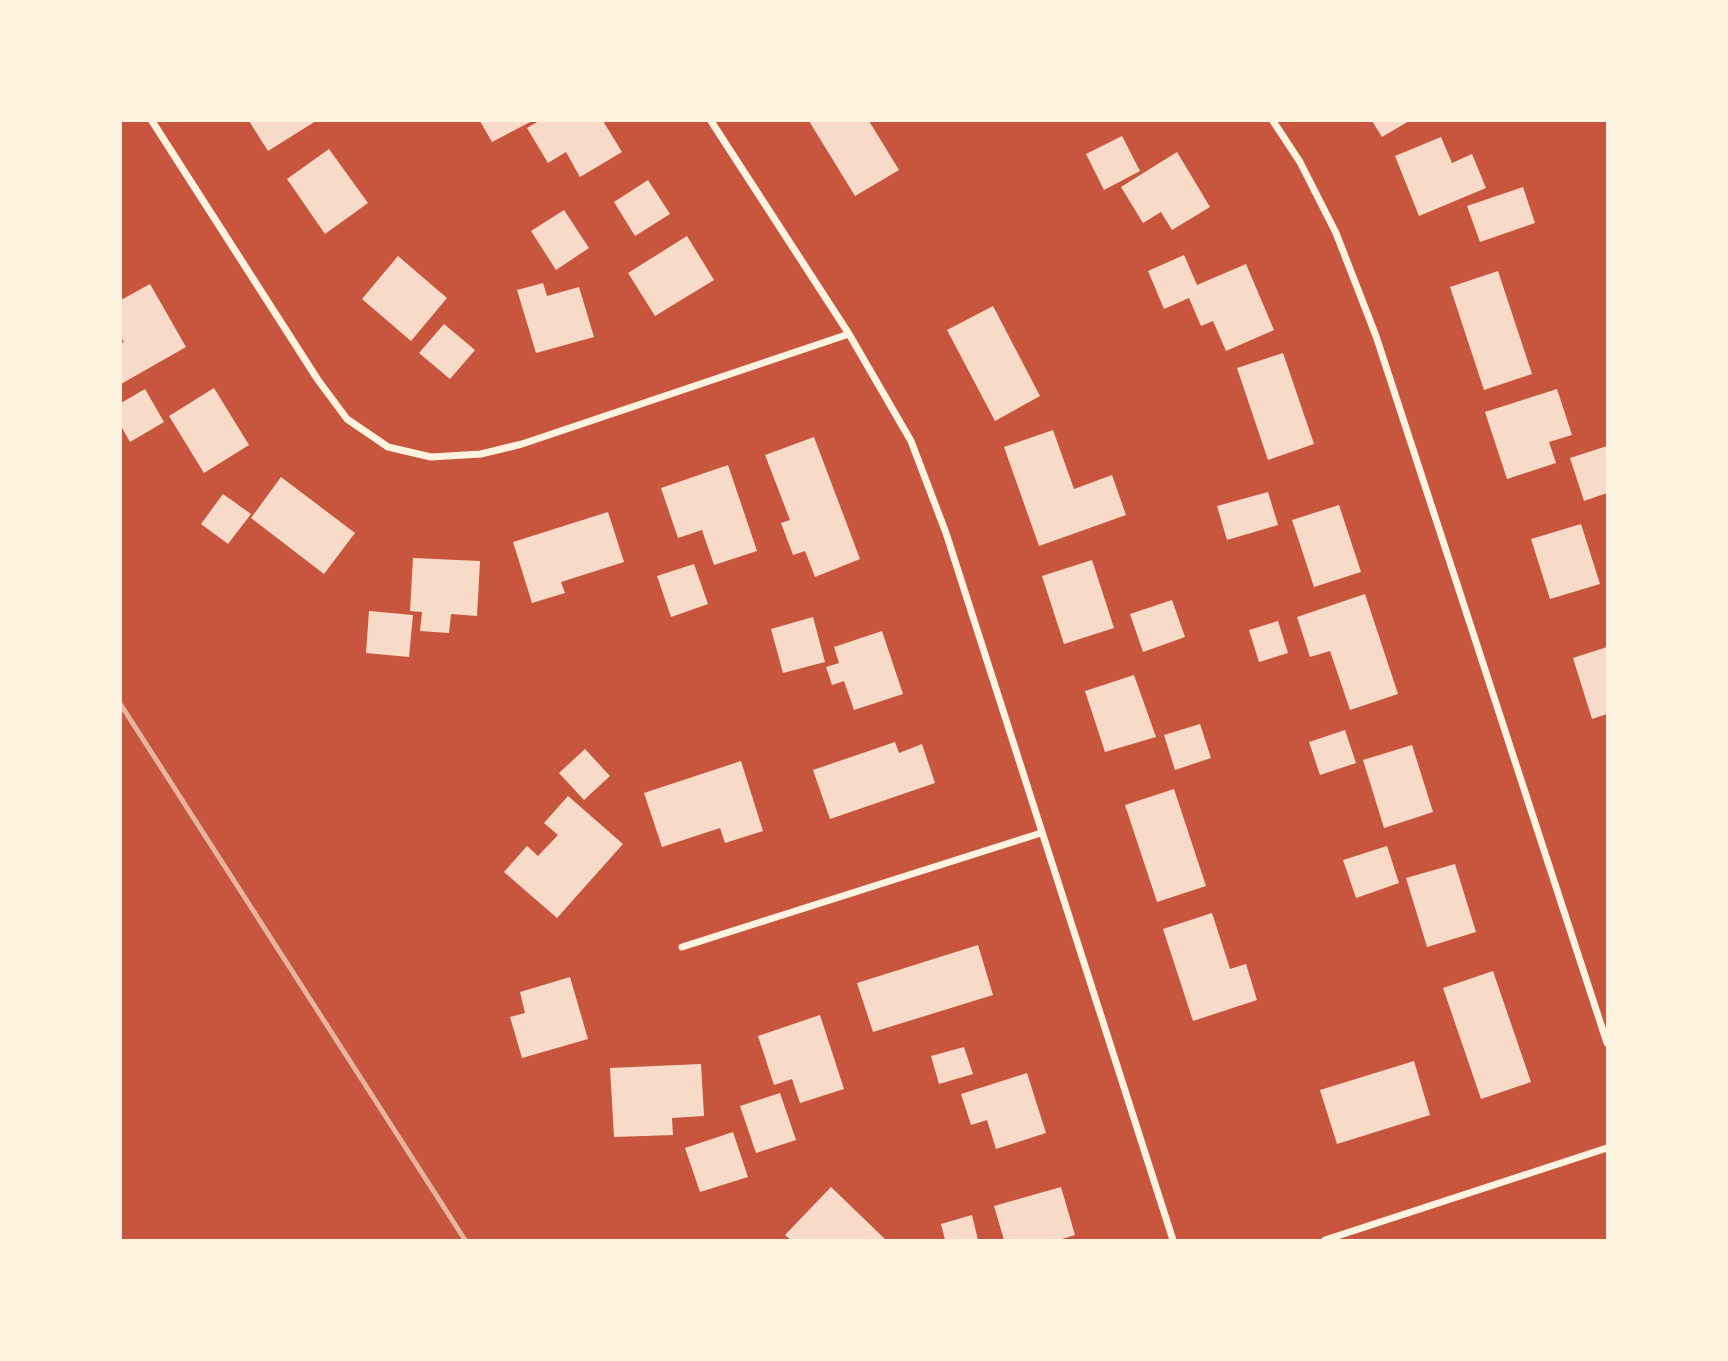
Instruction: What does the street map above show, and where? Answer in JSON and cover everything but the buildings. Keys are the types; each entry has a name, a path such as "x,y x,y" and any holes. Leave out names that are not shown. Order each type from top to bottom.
{"street":[{"path":"152,121 318,380 347,419 388,447 431,457 481,454 522,444 849,334"},
{"path":"711,121 849,334 911,441 946,533 1173,1240"},
{"path":"1273,121 1300,162 1336,233 1376,335 1607,1042"},
{"path":"682,947 1041,833"},
{"path":"1325,1240 1607,1148"}],"railway":[{"path":"121,705 465,1240"}]}
